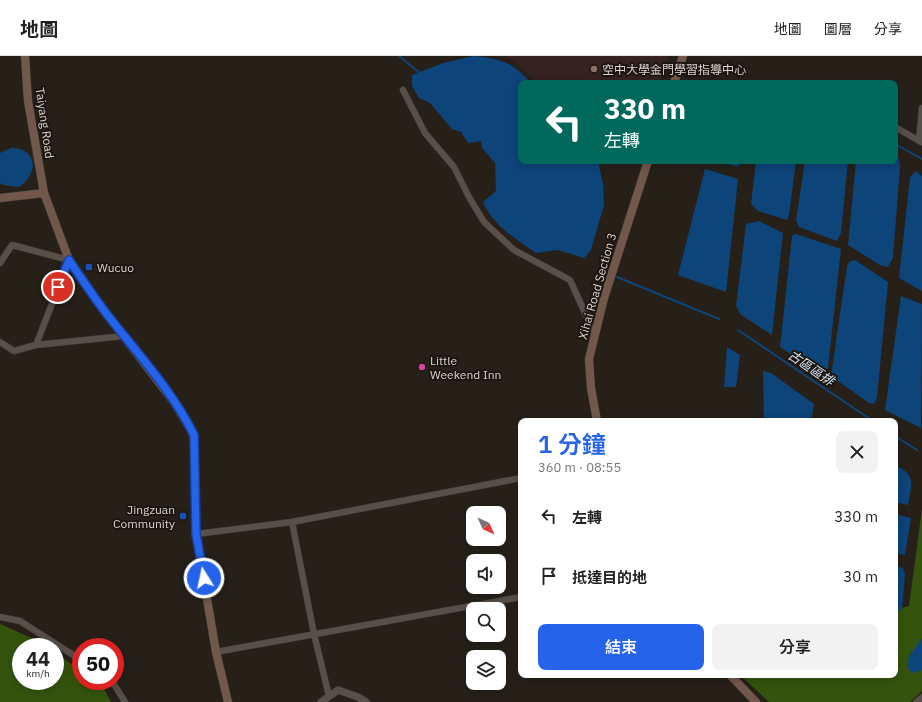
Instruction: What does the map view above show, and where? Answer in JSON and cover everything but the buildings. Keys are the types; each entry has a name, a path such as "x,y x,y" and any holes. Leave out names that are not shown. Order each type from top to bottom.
{"main road":[{"name":"Taiyang Road","path":"25,56 28,101 44,193 69,260 105,312 174,402 194,435 196,534 216,652 228,702"},
{"path":"675,80 683,56"},
{"name":"Xihai Road Section 3","path":"596,418 591,388 590,365 595,335 604,298 647,164"},
{"path":"0,198 44,193"},
{"path":"733,678 756,702"}],"street":[{"path":"402,90 425,133 454,167 484,222 514,250 570,280 595,335"},
{"path":"898,129 921,142 922,108"},
{"path":"0,263 12,245 69,260 36,345"},
{"path":"0,342 14,351 36,345 124,336"},
{"path":"196,534 292,522 518,479"},
{"path":"292,522 314,634 329,696"},
{"path":"216,652 518,598"},
{"path":"0,617 20,621 72,654"},
{"path":"118,690 125,702"},
{"path":"321,702 338,690 358,697 366,702"},
{"path":"917,702 922,698"}],"shaded area":[{"name":"空中大學金門學習指導中心","path":"505,56 669,56 660,80 534,80 516,62"}],"green space":[{"path":"922,509 922,691 910,702 769,702 743,678 898,678 898,608 909,606"},
{"path":"0,624 32,638 12,638 12,690 64,690 64,659 72,664 72,690 104,690 111,702 0,702"}],"water":[{"path":"474,56 499,60 518,70 528,80 518,80 518,164 599,164 603,184 604,205 591,250 584,258 558,250 536,253 512,237 493,218 483,202 496,191 495,163 482,148 481,141 468,143 461,132 452,129 430,103 419,98 412,86 412,75 443,63"},
{"path":"11,148 20,149 26,152 31,157 33,163 30,175 26,182 19,187 3,185 0,183 0,153"},
{"path":"899,159 900,167 893,258 888,267 880,265 848,245 856,164 898,164"},
{"path":"728,164 740,164 739,167"},
{"path":"756,164 796,164 789,215 787,220 758,211 751,204"},
{"path":"805,164 848,164 841,233 837,241 799,227 796,220"},
{"path":"705,169 738,179 726,292 678,275"},
{"path":"916,171 922,176 922,291 899,278 910,177"},
{"path":"759,221 783,233 772,335 741,315 736,306 746,224"},
{"path":"796,234 841,249 828,368 826,373 821,374 780,347 792,236"},
{"path":"855,260 888,282 877,398 874,404 869,403 831,376 847,266 850,261"},
{"path":"901,296 922,304 921,428 885,410"},
{"path":"727,347 740,355 736,387 724,387"},
{"path":"763,371 771,373 814,404 812,418 764,418"},
{"path":"898,467 907,473 910,477 911,487 908,505 898,503"},
{"path":"898,515 911,518 905,555 898,554"},
{"path":"898,567 903,568 905,574 902,610 898,610"},
{"path":"922,638 922,670 912,673 907,667 909,656"}],"waterway":[{"name":"古區區排","path":"399,56 420,73"},
{"path":"898,146 922,159"},
{"name":"古區區排","path":"617,277 719,319"},
{"name":"古區區排","path":"738,330 869,418"},
{"name":"古區區排","path":"898,438 917,450"}],"place":[{"name":"空中大學金門學習指導中心","path":"594,69"},
{"name":"Wucuo","path":"89,267"},
{"name":"Little Weekend Inn","path":"422,367"},
{"name":"Jingzuan Community","path":"183,516"}],"route":[{"path":"58,287 69,260 105,312 174,402 194,435 196,534 204,578"}]}
